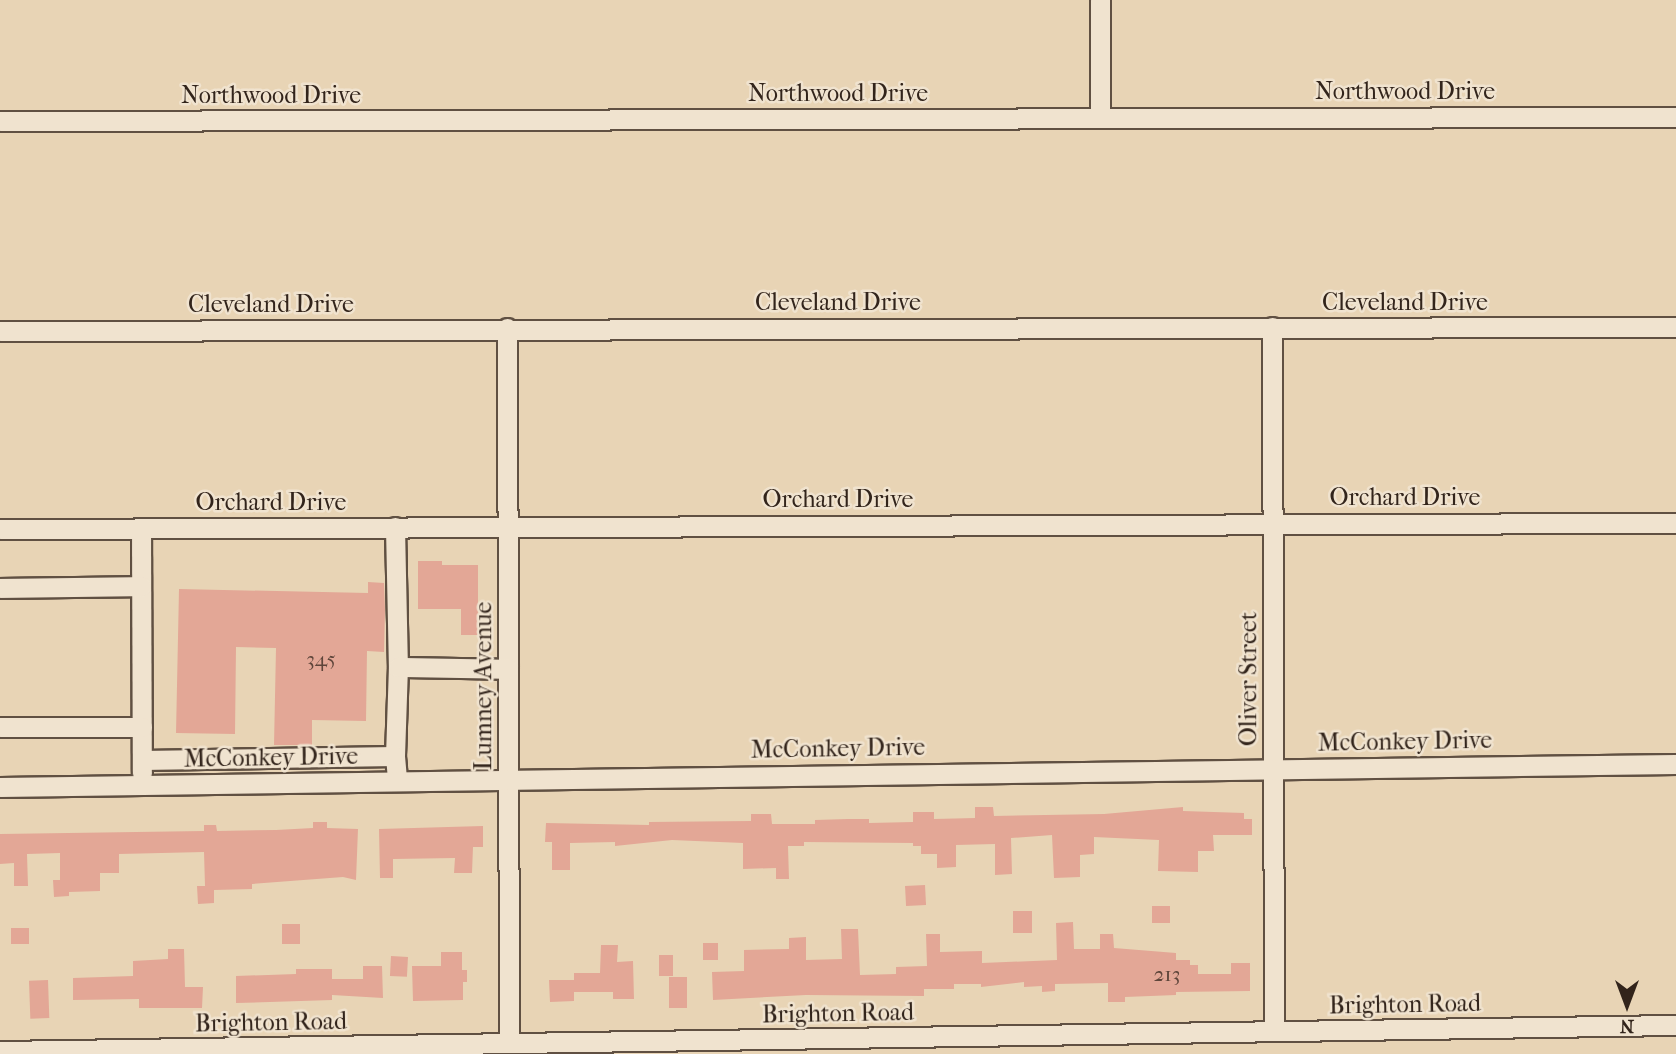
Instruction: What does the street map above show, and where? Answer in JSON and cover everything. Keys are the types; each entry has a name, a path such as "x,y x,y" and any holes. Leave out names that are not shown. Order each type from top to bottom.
{"street":[{"path":"1100,0 1100,117"},
{"name":"Northwood Drive","path":"0,121 1676,117"},
{"name":"Oliver Street","path":"1272,327 1274,1031"},
{"name":"Cleveland Drive","path":"0,331 1676,327"},
{"name":"Lumney Avenue","path":"507,328 509,1043"},
{"name":"Orchard Drive","path":"0,529 1676,523"},
{"path":"395,527 397,780"},
{"path":"141,528 142,785"},
{"path":"0,588 141,586"},
{"path":"398,667 508,669"},
{"path":"0,727 142,727"},
{"path":"142,760 396,756"},
{"name":"McConkey Drive","path":"0,787 1676,764"},
{"name":"Brighton Road","path":"0,1051 445,1049 509,1043 714,1047 1000,1045 1274,1031 1676,1025"}],"building":[{"path":"418,561 442,561 442,565 478,565 481,635 461,635 461,609 418,609"},
{"path":"368,582 384,583 385,610 384,652 367,651 366,721 312,720 312,745 274,745 276,648 236,647 235,734 176,733 179,589 368,593"},
{"path":"975,807 993,807 994,816 1104,814 1183,807 1183,811 1244,813 1244,819 1252,819 1252,835 1213,835 1214,851 1198,851 1198,872 1158,871 1159,840 1094,837 1094,854 1080,855 1080,877 1054,878 1052,835 1011,838 1012,874 995,875 995,844 956,845 956,867 937,868 937,854 921,854 921,846 913,846 913,843 804,842 804,846 788,846 789,879 776,879 776,868 743,869 743,843 672,840 615,846 615,842 570,843 570,870 552,870 552,842 545,842 546,823 649,825 649,822 751,821 751,814 771,814 772,824 815,824 815,820 848,819 869,819 869,823 913,822 913,812 934,812 934,819 975,818"},
{"path":"313,822 327,822 327,828 358,829 356,880 343,877 252,884 252,889 214,890 214,903 198,904 197,886 205,886 204,852 119,854 119,873 100,873 100,891 69,892 69,896 54,897 53,880 60,880 60,853 27,854 28,886 14,886 14,863 0,864 0,834 204,831 204,825 216,825 217,831 276,830 313,828"},
{"path":"483,826 483,847 473,847 472,873 454,873 455,858 393,859 393,878 380,878 379,829"},
{"path":"925,885 926,905 906,906 905,886"},
{"path":"1152,906 1170,906 1170,923 1152,923"},
{"path":"1013,911 1032,911 1032,933 1013,933"},
{"path":"1073,922 1074,949 1100,949 1100,934 1113,934 1114,948 1176,953 1176,960 1190,960 1190,965 1198,965 1198,974 1231,974 1231,963 1250,963 1250,991 1176,992 1176,995 1125,997 1125,1002 1108,1002 1108,983 1055,984 1055,991 1042,992 1042,986 1024,987 1024,982 981,987 981,984 954,984 954,989 924,989 924,996 806,995 713,1000 712,972 744,971 744,950 789,949 789,938 806,937 806,960 842,959 841,929 858,929 860,975 896,974 896,967 927,966 926,934 940,934 940,952 982,951 982,963 1057,960 1056,923"},
{"path":"282,924 300,924 300,944 282,944"},
{"path":"11,928 29,928 29,944 11,944"},
{"path":"703,943 718,943 718,960 703,960"},
{"path":"601,945 618,945 617,962 633,961 634,999 613,999 613,992 574,992 574,1001 550,1002 549,980 574,980 574,973 600,973"},
{"path":"168,949 184,949 185,987 203,987 202,1008 139,1008 139,999 73,1000 73,978 133,976 133,961 168,959"},
{"path":"441,952 462,952 462,970 467,970 467,982 463,982 463,1000 413,1001 412,966 441,966"},
{"path":"659,955 673,955 673,976 659,976"},
{"path":"391,956 408,957 407,977 390,976"},
{"path":"363,966 382,966 383,998 332,995 332,1000 236,1003 236,976 296,974 296,969 332,969 332,979 363,979"},
{"path":"669,977 687,977 687,1008 669,1008"},
{"path":"48,980 49,1018 30,1019 29,981"}]}
